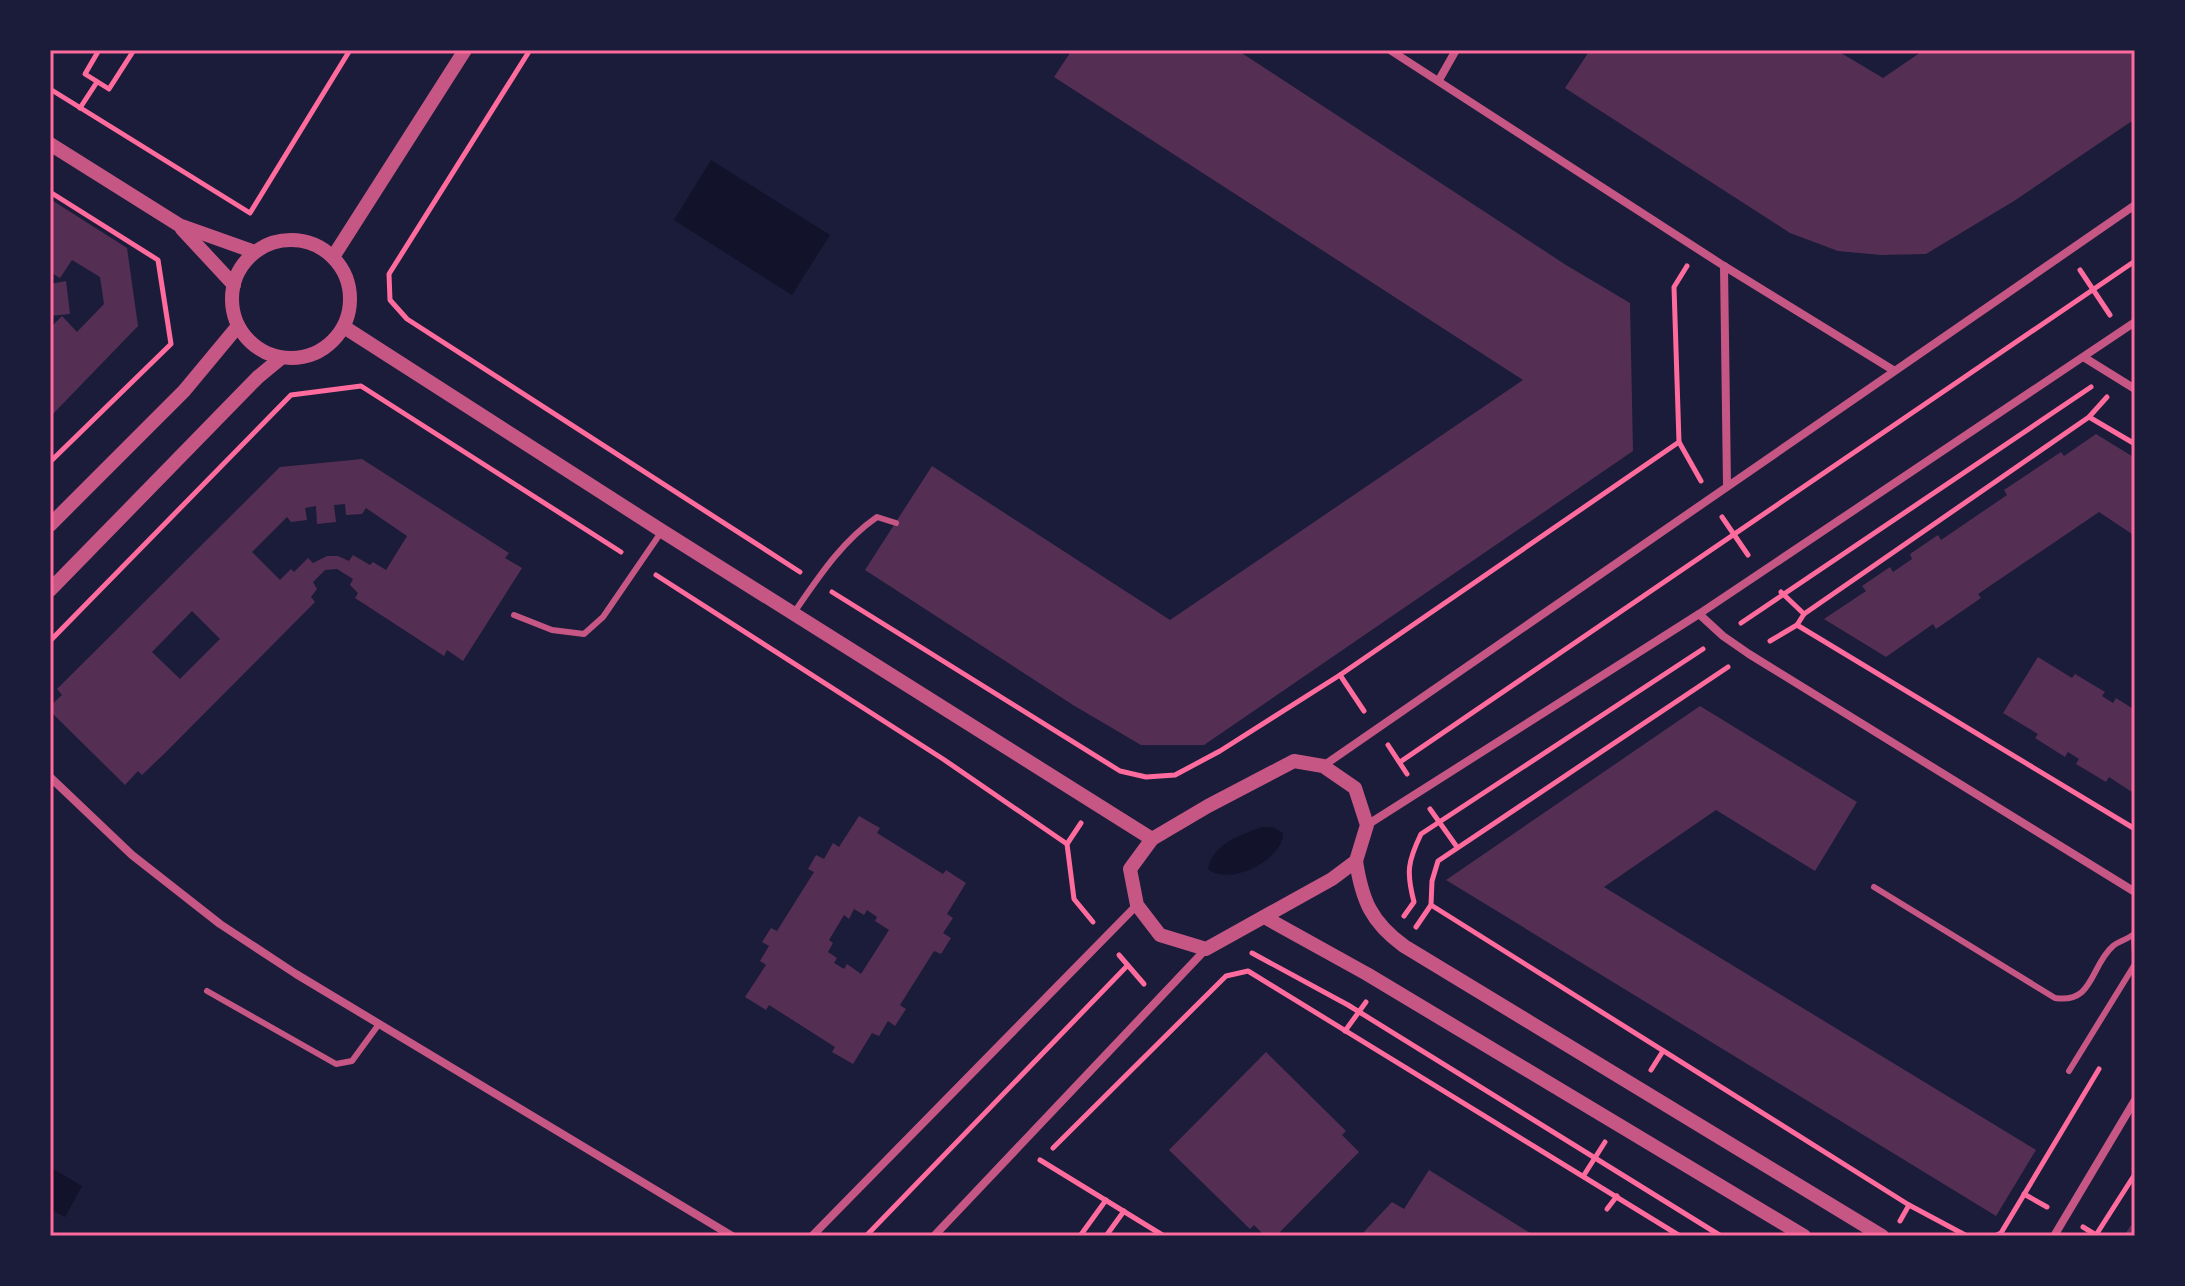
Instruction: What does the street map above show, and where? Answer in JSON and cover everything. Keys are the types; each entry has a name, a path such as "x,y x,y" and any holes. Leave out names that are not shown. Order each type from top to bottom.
{"street":[{"path":"333,257 465,50"},
{"path":"1390,50 1724,266 1893,370"},
{"path":"1439,80 1456,50"},
{"path":"50,144 179,225 255,252"},
{"path":"1323,766 2135,205"},
{"path":"179,225 234,285"},
{"path":"295,240 315,245 333,257 346,278 351,303 344,327 328,346 306,357 281,358 256,346 238,326 232,306 234,285 242,266 255,252 274,242 295,240"},
{"path":"1724,266 1727,485"},
{"path":"1367,825 1699,614 2135,322"},
{"path":"50,525 184,391 238,326"},
{"path":"344,327 1152,839"},
{"path":"50,590 258,377 281,358"},
{"path":"2085,358 2135,389"},
{"path":"1699,614 1749,654 2135,892"},
{"path":"1206,949 1160,935 1137,905 1130,869 1152,839 1208,806 1294,761 1323,766 1355,788 1367,825 1356,861 1361,893 1378,924 1404,946 1882,1236"},
{"path":"50,777 132,855 220,924 296,974 732,1236"},
{"path":"934,1236 1206,949 1266,918 1356,861"},
{"path":"812,1236 1137,905"},
{"path":"1266,918 1367,974 1804,1236"},
{"path":"2054,1236 2135,1100"}],"lane":[{"path":"793,614 856,532 877,517 896,523"},
{"path":"514,615 552,630 584,634 603,617 662,531"},
{"path":"1874,887 2055,998 2069,1000 2083,992 2112,947 2134,934 2135,954"},
{"path":"2069,1071 2135,964"},
{"path":"207,991 336,1064 352,1061 379,1024"}],"path":[{"path":"99,50 85,74 109,89 134,50"},
{"path":"50,89 250,213 350,50"},
{"path":"530,50 389,274 390,300 407,319 815,582 1120,771 1146,777 1175,775 1220,751 1340,675 1679,442"},
{"path":"80,108 97,82"},
{"path":"50,192 158,260 171,344 50,462"},
{"path":"1697,248 1674,287 1679,442 1732,535 1762,572 1804,614"},
{"path":"2069,253 2121,332"},
{"path":"1400,762 2135,261"},
{"path":"50,641 291,395 361,386 943,759 1067,844"},
{"path":"1967,1236 1896,1197 1431,905 1432,881 1438,861 1457,847 1797,625 1804,614 2089,417 2135,444"},
{"path":"1797,625 2135,829"},
{"path":"1340,675 1457,847"},
{"path":"1226,939 1348,1005 1721,1236"},
{"path":"866,1236 1127,966"},
{"path":"1030,1171 1226,976 1248,971 1680,1236"},
{"path":"1995,1236 2001,1233 2103,1062"},
{"path":"1040,1160 1164,1236"},
{"path":"2096,1236 2135,1174"},
{"path":"1607,1209 1617,1196"},
{"path":"1080,1236 1106,1200"},
{"path":"1106,1236 1124,1211"}],"shaded area":[{"path":"711,160 830,235 792,295 674,220"},
{"path":"1262,827 1273,827 1283,833 1281,843 1265,861 1254,868 1229,875 1208,869 1221,847"},
{"path":"50,1167 82,1186 65,1217 50,1209"}],"building":[{"path":"1072,50 1237,50 1566,265 1630,303 1633,451 1204,745 1141,745 1073,705 865,570 932,466 1170,620 1523,380 1054,77"},
{"path":"1590,50 1836,50 1883,78 1924,50 2135,50 2135,119 2014,201 1926,254 1881,255 1838,251 1790,233 1565,88"},
{"path":"50,199 127,248 138,326 50,417 50,328 62,316 77,332 104,304 100,277 72,260 60,278 50,272"},
{"path":"66,281 70,314 50,316 50,284"},
{"path":"2096,434 2135,458 2135,536 2099,512 1978,594 1981,598 1936,629 1933,624 1886,657 1824,619 1866,591 1862,586 1890,567 1893,572 1912,559 1910,554 1938,535 1941,540 2007,495 2004,490 2061,452 2064,456"},
{"path":"362,459 509,553 505,558 522,568 463,661 447,650 444,656 355,598 358,593 350,585 353,579 337,569 325,570 313,582 317,589 311,597 315,602 165,753 142,775 138,771 125,785 50,711 50,706 62,695 57,689 280,467","holes":["345,504 346,515 362,514 366,508 407,536 386,570 353,555 349,561 338,556 327,556 313,563 308,558 280,580 252,552 287,517 291,522 307,520 305,508 316,506 317,524 336,522 334,505","192,611 220,639 180,679 152,652"]},
{"path":"2038,657 2072,678 2075,674 2105,692 2102,696 2113,703 2116,698 2135,710 2135,794 2109,777 2106,782 2076,764 2079,759 2068,752 2065,757 2035,738 2038,734 2003,713"},
{"path":"1700,706 1857,802 1815,871 1716,810 1604,887 2036,1150 1996,1216 1446,880"},
{"path":"859,816 880,828 877,833 943,874 946,870 966,883 947,914 953,918 943,933 951,938 941,954 934,951 900,1005 906,1009 895,1026 888,1021 879,1036 872,1033 853,1064 832,1052 835,1047 769,1005 766,1010 745,997 766,965 760,961 769,946 762,942 771,928 777,931 814,872 808,869 816,855 824,859 833,843 839,847","holes":["854,909 864,915 867,910 877,917 875,921 889,930 861,974 847,964 844,969 834,963 837,958 828,952 833,943 829,940 844,915 849,919"]},
{"path":"1266,1052 1346,1131 1342,1135 1359,1152 1276,1236 1265,1236 1254,1225 1250,1229 1169,1150"},
{"path":"1429,1170 1535,1236 1360,1236 1392,1202 1404,1209"},
{"path":"2131,1225 2135,1227 2135,1236 2124,1236"}]}
